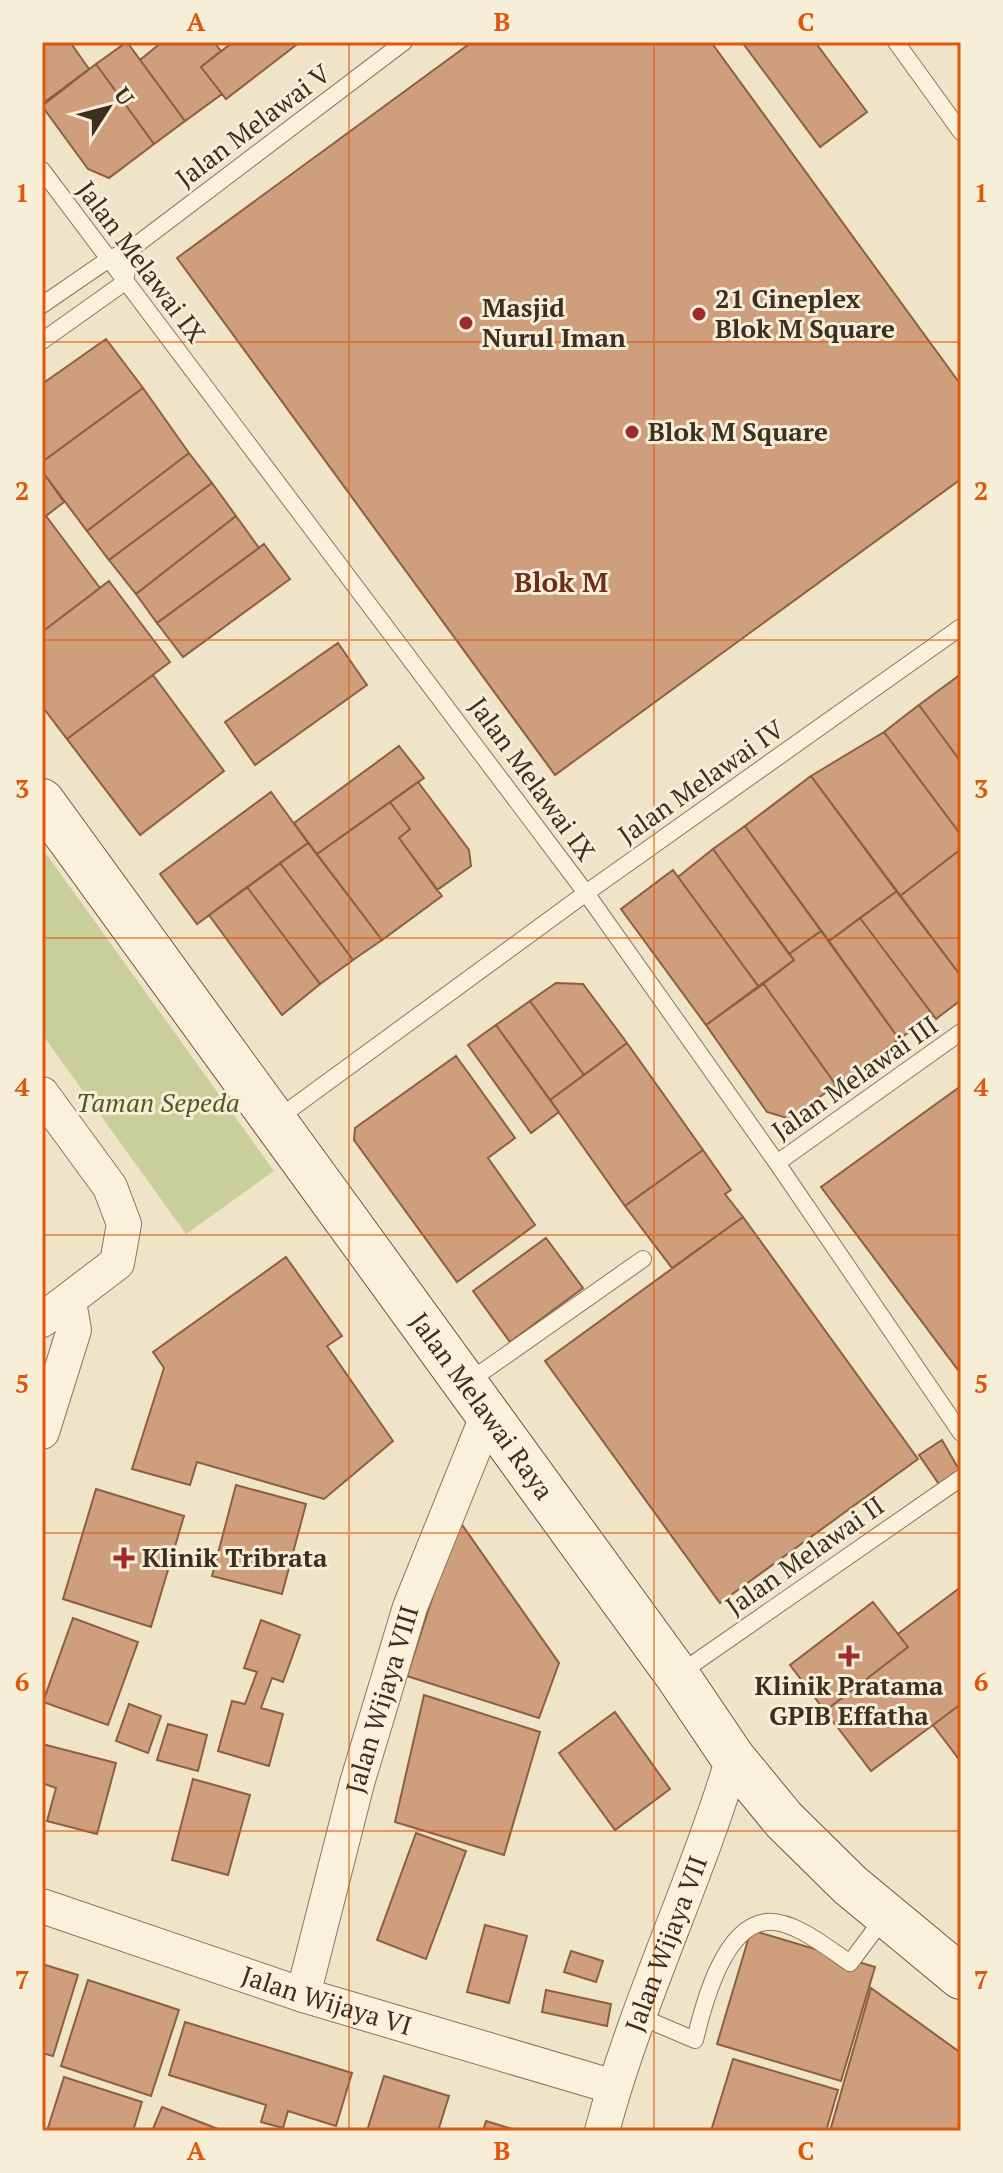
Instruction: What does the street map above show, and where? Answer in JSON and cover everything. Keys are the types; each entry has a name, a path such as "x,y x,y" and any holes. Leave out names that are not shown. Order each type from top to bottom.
{"main road":[{"name":"Jalan Melawai Raya","path":"42,801 677,1675 733,1758 784,1820 850,1885 961,1977"}],"street":[{"path":"42,1094 110,1187 124,1224 117,1263 55,1311 74,1330 42,1432"},
{"name":"Jalan Wijaya VIII","path":"303,1995 357,1783 476,1399"},
{"name":"Jalan Wijaya VII","path":"602,2131 614,2087 709,1839 733,1758"},
{"name":"Jalan Wijaya VI","path":"42,1906 303,1995 614,2087"}],"lane":[{"name":"Jalan Melawai V","path":"42,305 109,259 131,249 404,42"},
{"path":"896,42 961,132"},
{"name":"Jalan Melawai IX","path":"42,170 586,893 777,1163 961,1433"},
{"path":"42,341 125,282 131,249"},
{"name":"Jalan Melawai IV","path":"276,1120 586,893 961,627"},
{"name":"Jalan Melawai III","path":"777,1163 961,1032"},
{"path":"476,1399 643,1259"},
{"name":"Jalan Melawai II","path":"677,1675 961,1478"},
{"path":"641,2017 695,2040 704,2002 726,1952 754,1926 768,1921 793,1929 850,1963 886,1915"}],"green space":[{"name":"Taman Sepeda","path":"42,848 274,1171 186,1234 42,1034"}],"building":[{"path":"42,42 70,42 89,69 42,104"},
{"path":"127,42 185,121 154,144 96,64"},
{"path":"162,42 214,42 221,51 201,67 222,94 185,121 140,60"},
{"path":"233,42 300,42 226,99 201,67"},
{"name":"Blok M Square","path":"472,42 711,42 961,385 961,479 555,775 177,258"},
{"path":"742,42 815,42 867,112 820,147"},
{"path":"96,64 154,144 109,178 88,169 42,106"},
{"path":"106,339 143,388 42,462 42,384"},
{"path":"143,388 189,453 87,531 42,471 42,462"},
{"path":"189,453 212,483 109,560 87,531"},
{"path":"42,471 64,502 42,519"},
{"path":"212,483 236,516 136,594 109,560"},
{"path":"46,516 100,588 42,632 42,519"},
{"path":"236,516 259,548 157,623 136,594"},
{"path":"264,544 290,579 183,657 157,623"},
{"path":"109,581 170,662 67,739 42,706 42,632"},
{"path":"338,643 367,685 255,765 225,722"},
{"path":"961,674 961,762 919,705"},
{"path":"153,675 224,771 140,835 67,739"},
{"path":"919,705 961,762 961,835 884,732"},
{"path":"884,732 961,835 961,849 900,896 811,776"},
{"path":"399,746 424,778 317,854 294,823"},
{"path":"811,776 897,891 829,941 745,826"},
{"path":"418,782 469,850 471,866 437,890 399,838 410,829 390,802"},
{"path":"271,792 308,843 197,924 160,874"},
{"path":"390,802 410,829 399,838 442,896 382,940 317,854"},
{"path":"745,826 821,931 789,954 713,849"},
{"path":"308,843 382,940 353,960 280,863"},
{"path":"713,849 794,960 759,987 678,877"},
{"path":"961,849 961,976 900,896"},
{"path":"280,863 353,960 320,984 247,887"},
{"path":"673,870 759,987 706,1025 621,909"},
{"path":"247,887 320,984 282,1015 209,915"},
{"path":"897,891 961,976 961,1000 936,1019 860,918"},
{"path":"860,918 933,1015 899,1039 829,941"},
{"path":"821,931 899,1039 836,1085 763,983 794,960 789,954"},
{"path":"556,983 583,984 627,1043 584,1075 530,1001"},
{"path":"763,983 836,1085 790,1119 767,1112 706,1025"},
{"path":"530,1001 584,1075 550,1100 496,1025"},
{"path":"496,1025 559,1112 531,1133 468,1045"},
{"path":"627,1043 703,1150 625,1206 550,1100"},
{"path":"456,1056 515,1138 488,1158 535,1225 457,1282 354,1140 355,1128"},
{"path":"961,1086 961,1374 821,1187"},
{"path":"703,1150 731,1190 725,1194 743,1217 672,1268 625,1206"},
{"path":"743,1217 918,1459 720,1603 545,1361"},
{"path":"546,1238 583,1288 510,1342 473,1291"},
{"path":"286,1257 342,1336 327,1346 393,1441 324,1499 197,1462 190,1485 132,1469 164,1368 153,1352"},
{"path":"942,1440 961,1473 941,1487 919,1455"},
{"path":"236,1485 306,1504 282,1594 212,1576"},
{"name":"Klinik Tribrata","path":"96,1489 184,1516 151,1627 63,1599"},
{"path":"458,1519 559,1663 539,1718 407,1676"},
{"path":"961,1587 961,1704 871,1771 825,1711 908,1647 898,1634"},
{"name":"Klinik Pratama GPIB Effatha","path":"873,1602 908,1647 825,1711 790,1665"},
{"path":"73,1618 138,1642 108,1725 43,1702"},
{"path":"261,1620 300,1635 283,1682 272,1678 261,1708 283,1714 269,1766 218,1751 232,1701 245,1704 257,1672 244,1668"},
{"path":"424,1695 540,1732 504,1855 395,1822"},
{"path":"129,1704 161,1716 148,1753 116,1741"},
{"path":"961,1704 961,1762 933,1725"},
{"path":"615,1712 670,1789 615,1830 559,1753"},
{"path":"168,1724 207,1735 198,1771 157,1760"},
{"path":"42,1744 116,1763 97,1834 47,1821 56,1788 42,1783"},
{"path":"193,1779 250,1795 228,1875 172,1860"},
{"path":"416,1833 466,1851 426,1959 377,1940"},
{"path":"485,1925 527,1936 509,2003 467,1992"},
{"path":"751,1930 875,1967 841,2081 717,2044"},
{"path":"571,1951 603,1961 596,1982 564,1972"},
{"path":"42,1964 78,1975 53,2056 42,2053"},
{"path":"88,1980 179,2010 151,2096 61,2066"},
{"path":"871,1988 961,2053 961,2131 830,2131"},
{"path":"546,1990 611,2004 607,2026 542,2012"},
{"path":"185,2022 352,2073 336,2126 288,2111 283,2128 261,2122 266,2105 169,2075"},
{"path":"733,2059 838,2090 826,2131 711,2131"},
{"path":"384,2076 449,2096 438,2131 367,2131"},
{"path":"64,2077 142,2102 133,2131 47,2131"},
{"path":"162,2107 223,2131 152,2131"},
{"path":"486,2121 519,2131 483,2131"}],"place":[{"name":"21 Cineplex Blok M Square","path":"699,314"},
{"name":"Masjid Nurul Iman","path":"466,323"},
{"name":"Blok M Square","path":"632,432"},
{"name":"Klinik Tribrata","path":"124,1558"},
{"name":"Klinik Pratama GPIB Effatha","path":"849,1656"}],"district":[{"name":"Blok M","path":"561,582"}]}
